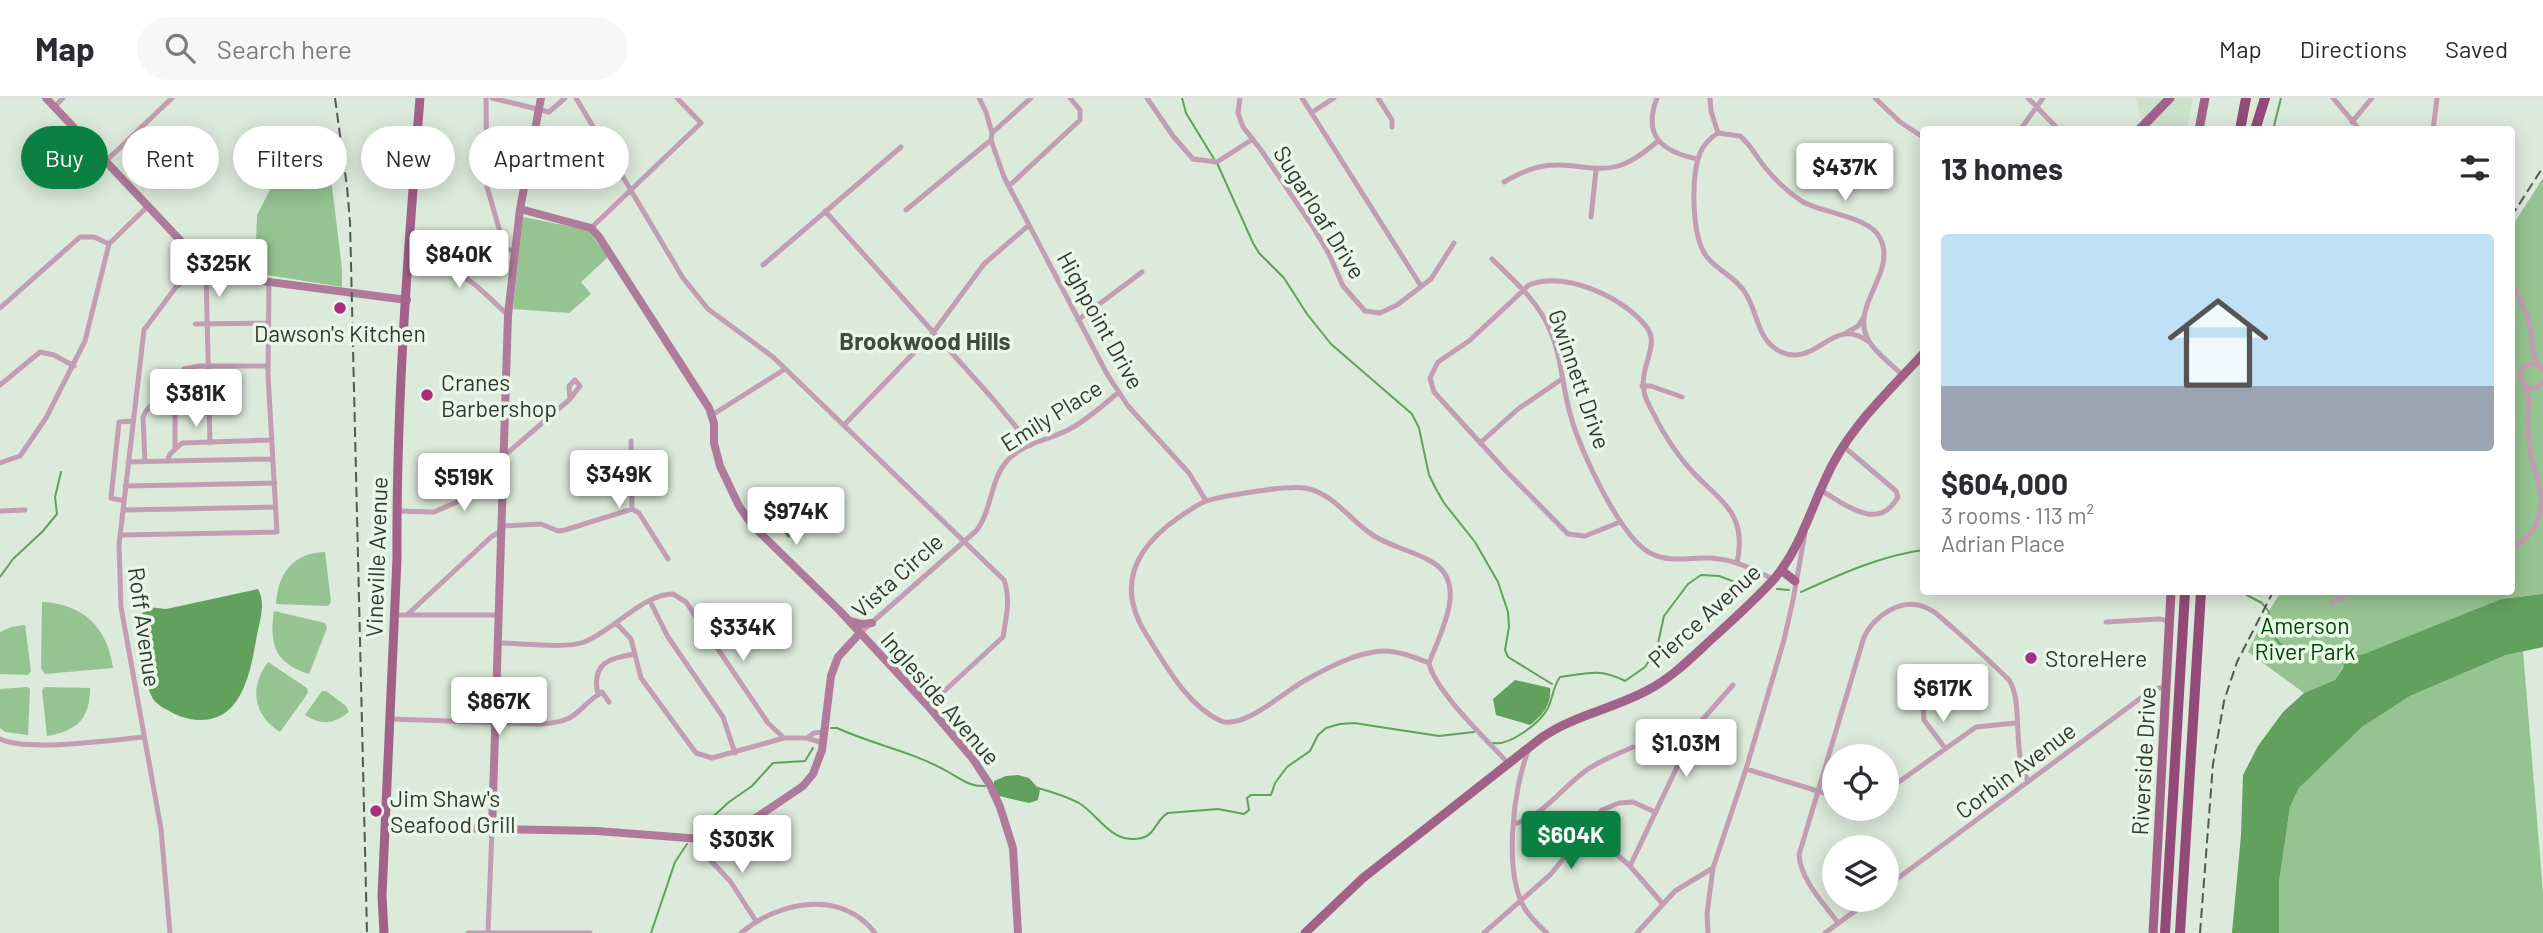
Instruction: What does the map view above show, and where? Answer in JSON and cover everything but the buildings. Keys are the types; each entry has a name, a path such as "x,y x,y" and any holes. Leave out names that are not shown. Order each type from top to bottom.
{"highway":[{"path":"2235,126 2239,98"},
{"path":"2241,126 2246,98"},
{"path":"2254,126 2258,98"},
{"path":"2255,126 2265,98"},
{"path":"2165,933 2185,595"},
{"path":"2180,933 2201,595"}],"main road":[{"name":"Vineville Avenue","path":"384,933 382,918 397,511 408,265 421,98"},
{"path":"2143,126 2169,98"},
{"path":"2200,126 2204,100"},
{"name":"Pierce Avenue","path":"1305,933 1363,878 1534,743 1570,720 1635,696 1665,680 1744,609 1781,569 1805,528 1820,490 1843,446 1863,418 1920,357"},
{"path":"1781,569 1795,581"},
{"name":"Riverside Drive","path":"2153,933 2171,595"}],"street":[{"path":"46,98 72,126"},
{"path":"54,107 64,98"},
{"path":"108,159 172,98"},
{"path":"486,98 487,187 505,249 516,251"},
{"path":"492,98 549,112 565,98"},
{"path":"488,933 508,315 520,209 541,98"},
{"name":"Vista Circle","path":"385,827 597,831 701,839 738,830 803,786 817,766 823,743 827,697 838,657 964,541 764,349 715,315 698,299 576,98"},
{"path":"520,209 591,228 701,123 677,98"},
{"name":"Highpoint Drive","path":"979,98 986,112 998,164 1118,393 1189,474 1206,501"},
{"path":"906,210 992,136 1031,98"},
{"path":"1009,186 1080,120 1080,110 1070,98"},
{"path":"1147,98 1179,144 1193,159 1217,162 1253,139"},
{"name":"Sugarloaf Drive","path":"1240,98 1240,120 1313,228 1329,254 1343,286 1365,311 1380,313 1397,305 1438,270 1454,243"},
{"path":"1302,98 1421,286"},
{"path":"1311,113 1334,98"},
{"path":"1378,98 1392,120 1392,127"},
{"path":"1657,98 1651,117 1658,141 1673,153 1698,159"},
{"path":"1710,98 1718,133"},
{"path":"1875,98 1900,122 1920,135"},
{"path":"2028,98 2055,126"},
{"path":"2023,126 2043,98"},
{"path":"2333,98 2356,126"},
{"path":"2352,122 2372,98"},
{"path":"2433,126 2437,98"},
{"path":"1864,317 1858,326 1846,333 1833,337 1812,351 1797,355 1781,352 1768,342 1744,290 1707,257 1698,239 1695,200 1698,159 1704,146 1718,133 1734,134 1743,138 1775,178 1803,201 1864,224 1879,236 1883,246 1883,265 1864,317 1869,342"},
{"path":"1504,182 1525,170 1544,166 1565,165 1596,170 1629,162 1658,141"},
{"path":"764,265 901,147"},
{"path":"108,163 206,266 231,277 407,300"},
{"path":"1591,217 1596,170"},
{"path":"0,463 17,458 24,452 74,366 85,341 109,244 148,206"},
{"path":"825,211 1031,445"},
{"path":"844,425 947,317 972,278 1029,225"},
{"name":"Ingleside Avenue","path":"591,228 712,415 716,454 738,506 752,525 849,620 928,706 973,759 990,785 1013,848 1018,933"},
{"path":"0,308 80,237 94,237 109,244"},
{"name":"Gwinnett Drive","path":"1492,258 1536,304 1550,328 1575,431 1620,522 1638,544 1660,558 1680,561 1703,557 1737,563 1773,579"},
{"path":"408,265 441,267 456,272 508,315"},
{"path":"206,266 210,443"},
{"name":"Roff Avenue","path":"170,933 160,829 121,607 120,535 144,330 176,287 206,266"},
{"path":"1078,320 1142,272"},
{"path":"1620,522 1585,536 1568,534 1434,392 1430,379 1438,362 1469,341 1524,291 1540,281 1552,279 1567,282 1599,293 1637,318 1648,329 1652,341 1642,386 1647,400 1674,448 1689,468 1722,499 1733,514 1739,534 1737,563"},
{"path":"120,535 277,532 268,366 269,282"},
{"path":"2515,290 2529,324 2532,354 2540,367"},
{"path":"195,324 269,323"},
{"path":"1846,333 1860,336 1869,342 1903,376"},
{"path":"0,385 40,352 54,355 74,366"},
{"path":"2515,546 2532,532 2542,506 2528,437 2529,399 2520,375 2532,354"},
{"path":"2524,367 2533,363 2540,367"},
{"path":"145,461 146,411 186,367 268,366"},
{"path":"175,448 175,392 184,369"},
{"path":"712,415 785,369"},
{"path":"1480,443 1518,409 1562,379"},
{"path":"2523,384 2532,388 2541,384"},
{"path":"2529,399 2541,384"},
{"path":"1642,386 1651,386 1682,397"},
{"name":"Emily Place","path":"964,541 982,524 1003,465 1014,454 1073,427 1118,393"},
{"path":"397,511 422,513 444,509 457,502 504,456 570,399"},
{"path":"124,501 111,498 119,422 133,421"},
{"path":"167,461 175,448 182,443 271,440"},
{"path":"631,440 632,509"},
{"path":"1820,490 1871,516 1882,514 1896,501 1896,491 1843,446"},
{"path":"128,462 273,459"},
{"path":"125,486 275,483"},
{"path":"1429,663 1397,652 1367,654 1303,681 1248,717 1228,723 1209,715 1190,697 1135,615 1130,592 1136,565 1153,539 1171,523 1206,501 1282,488 1316,491 1374,536 1434,562 1447,579 1451,598 1429,663 1430,670 1441,687 1508,763"},
{"path":"123,510 276,507"},
{"path":"408,614 501,528 541,524 558,531 565,530 632,509 639,513 668,559"},
{"path":"0,511 25,510"},
{"path":"1708,933 1707,914 1713,868 1746,769 1790,614 1805,528"},
{"path":"928,706 1003,637 1007,603 1004,580 964,541"},
{"path":"498,643 581,643 617,624 650,601 665,594 679,597 689,607 768,723 784,738"},
{"path":"2332,603 2345,595"},
{"path":"650,601 668,637 725,721 735,752"},
{"path":"1838,923 1807,880 1800,863 1802,845 1864,638 1872,623 1894,608 1914,605 1927,608 1997,667 2012,685 2022,768 2028,781"},
{"path":"394,615 498,615"},
{"path":"2106,622 2158,619 2170,621"},
{"path":"849,620 856,624 872,623"},
{"path":"617,624 631,639 640,678 696,753 712,758 784,738 807,738 823,743"},
{"path":"598,695 596,678 606,661 635,654"},
{"path":"1630,866 1696,727 1733,685"},
{"name":"Corbin Avenue","path":"1899,877 2153,690 2167,687"},
{"path":"390,719 495,724 560,723 576,715 602,692 609,702"},
{"path":"1923,706 1924,720 1945,748"},
{"path":"1899,782 1976,727 2016,723"},
{"path":"807,738 814,733 824,732"},
{"path":"0,739 16,743 81,743 144,737"},
{"path":"1534,743 1527,753 1514,824 1513,871 1525,908 1547,933"},
{"path":"1514,824 1539,811 1595,764 1633,747"},
{"path":"1746,769 1822,792"},
{"path":"1484,933 1551,874 1602,810 1619,803 1633,802 1655,812"},
{"path":"1586,828 1630,866 1662,903"},
{"path":"701,839 702,852 730,881 756,921"},
{"path":"1637,933 1662,903 1690,881 1713,868"},
{"path":"741,933 756,921 793,906 821,904 853,914 875,933"},
{"path":"1825,933 1853,912"},
{"path":"468,933 590,933"}],"shaded area":[{"path":"2136,98 2193,98 2188,126 2143,126"},
{"path":"783,502 796,518 795,528 789,538 779,526 776,514 778,503"},
{"path":"258,589 262,600 261,617 248,676 236,702 216,718 201,720 181,717 158,704 151,695 146,677 141,615 148,607 166,609"},
{"path":"2543,594 2543,647 2506,655 2410,696 2362,727 2299,788 2290,807 2279,882 2279,933 2232,933 2241,835 2243,775 2258,746 2283,712 2304,693 2335,680 2343,668 2346,655 2361,655 2501,599"},
{"path":"1515,680 1550,688 1545,709 1530,725 1496,715 1493,699"},
{"path":"1018,775 1029,778 1040,790 1038,800 1029,803 999,796 994,781"}],"green space":[{"name":"Amerson River Park","path":"2543,178 2543,594 2501,599 2361,655 2350,655 2335,680 2304,693 2248,652 2263,620 2279,595 2515,595 2515,222"},
{"path":"270,189 332,189 342,287 255,273 257,215"},
{"path":"523,217 588,230 608,257 581,282 591,294 569,313 513,309"},
{"path":"325,552 331,602 328,606 276,604 280,583 289,567 304,556"},
{"path":"42,602 70,607 91,620 105,641 113,668 45,674 41,668"},
{"path":"274,611 325,623 327,628 309,674 288,664 277,651 273,634"},
{"path":"25,625 31,671 28,675 0,674 0,632"},
{"path":"2523,651 2543,892 2543,933 2279,933 2279,882 2290,807 2299,788 2362,727 2410,696 2506,655"},
{"path":"268,662 307,688 308,693 280,732 264,717 257,700 258,681"},
{"path":"45,687 90,688 87,708 79,722 66,731 47,736 42,690"},
{"path":"0,689 30,689 28,735 5,732 0,728"},
{"path":"322,691 326,691 346,706 349,712 328,722 317,721 305,715"}],"waterway":[{"path":"1182,98 1186,113 1214,159"},
{"path":"2274,126 2281,98"},
{"path":"1217,163 1259,253 1284,278 1307,314 1331,344 1412,414 1419,428 1429,475 1436,489 1475,542 1498,582 1508,612 1509,627 1505,650 1508,657 1552,684"},
{"path":"0,577 13,559 57,514 55,497 61,472"},
{"path":"1801,592 1876,561 1920,551"},
{"path":"1493,743 1516,737 1538,720 1548,708 1560,677 1601,673 1625,681 1645,667 1657,648 1664,616 1688,584 1701,575 1719,576 1751,588"},
{"path":"1777,589 1789,590"},
{"path":"2247,595 2262,603 2269,612 2271,633 2280,644 2346,660"},
{"path":"1038,788 1079,803 1107,828 1122,837 1142,838 1150,834 1168,813 1218,809 1244,814 1249,810 1247,798 1251,795 1271,795 1275,783 1287,767 1310,751 1318,735 1326,728 1354,723 1439,736 1474,732"},
{"path":"831,728 923,760 971,784 985,786"},
{"path":"695,833 729,802 752,786 773,763 805,761 813,748"},
{"path":"651,933 675,862 687,844"}],"railway":[{"path":"335,98 350,222 367,933"},
{"path":"2515,211 2543,167"},
{"path":"2200,933 2213,764 2224,701 2237,662 2271,595"}],"place":[{"name":"Dawson's Kitchen","path":"340,308"},
{"name":"Cranes Barbershop","path":"427,395"},
{"name":"StoreHere","path":"2031,658"},
{"name":"Jim Shaw's Seafood Grill","path":"376,811"}],"district":[{"name":"Brookwood Hills","path":"925,340"}]}
